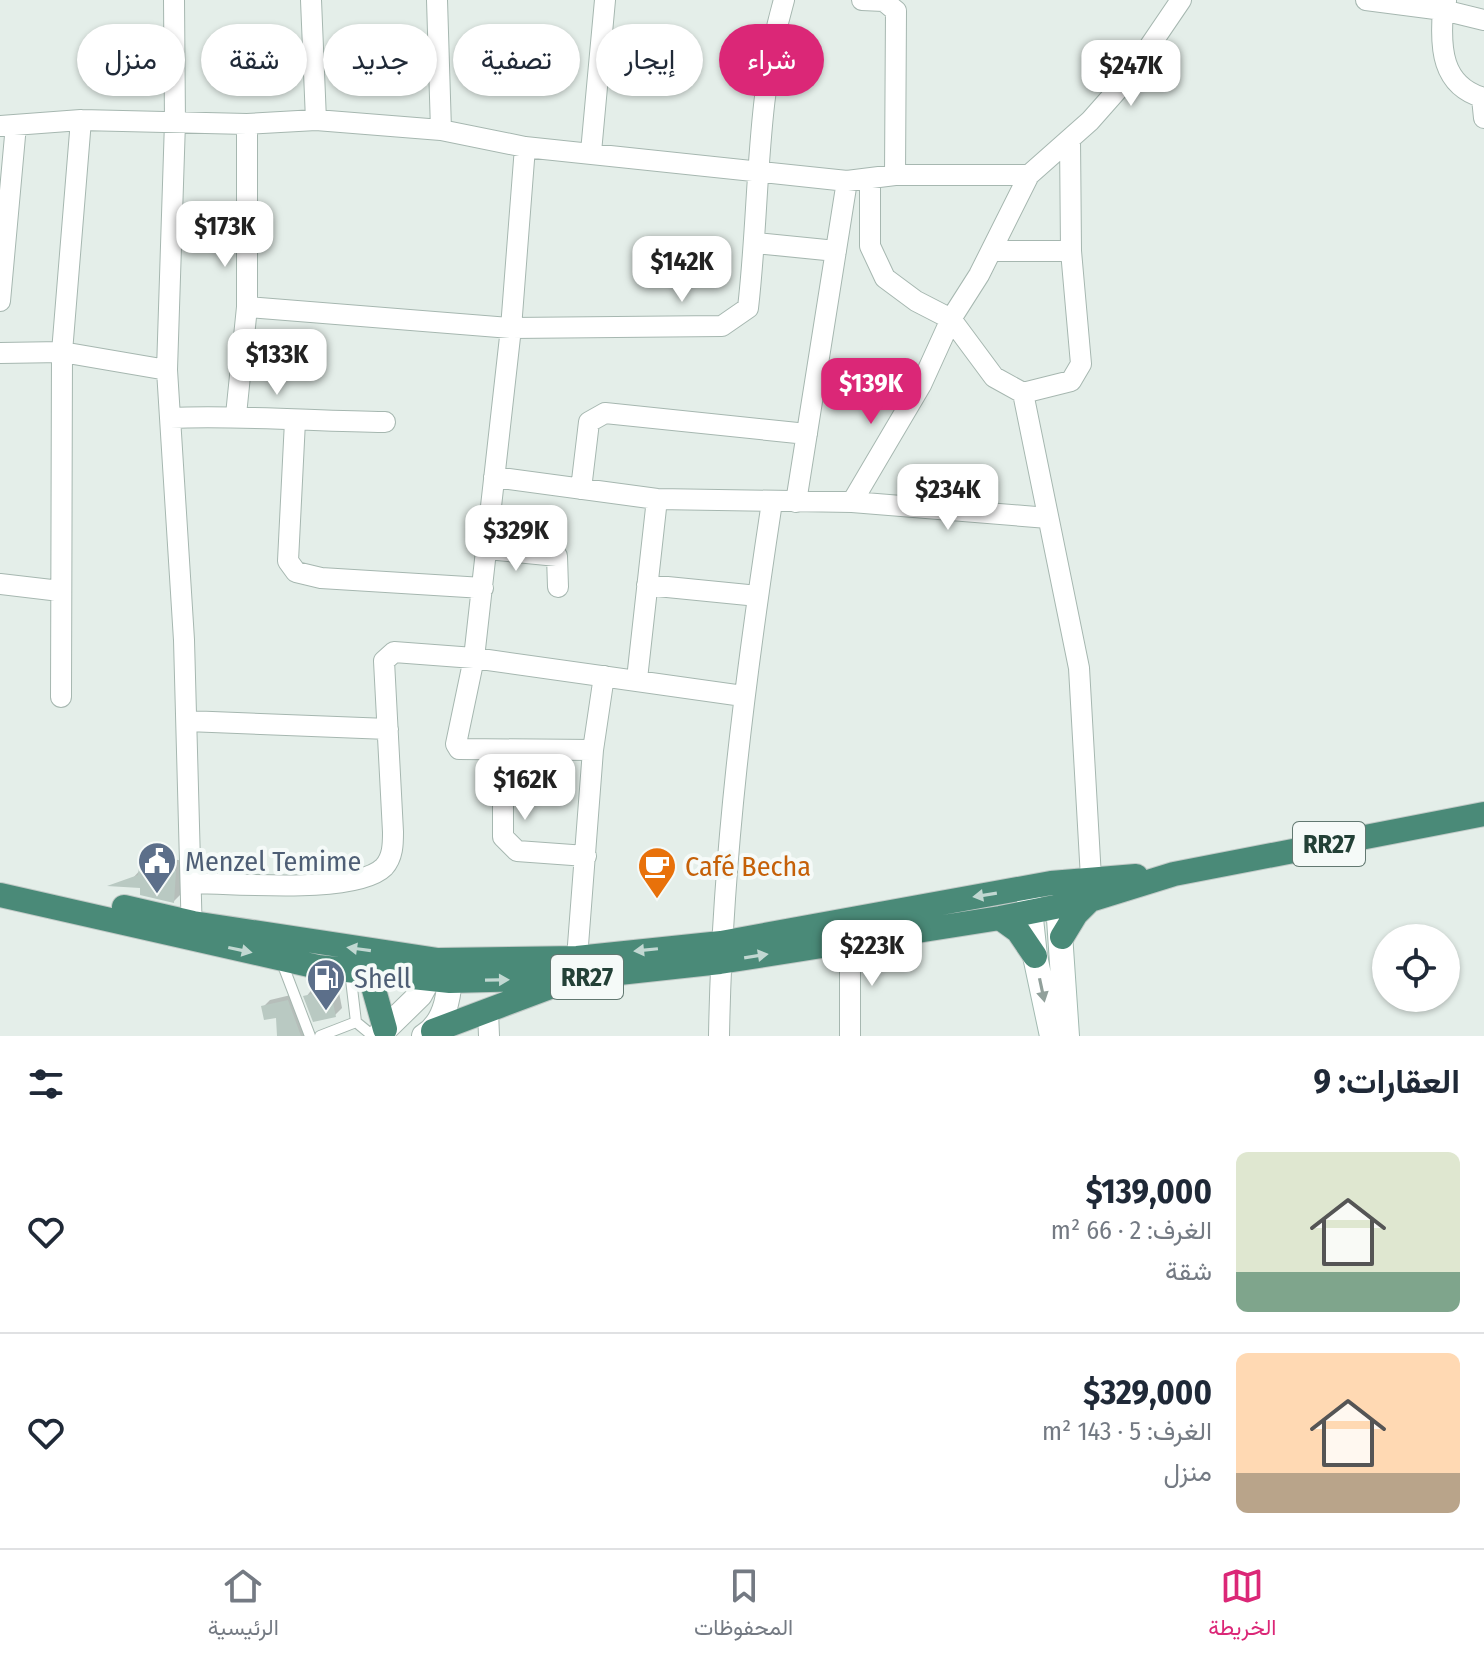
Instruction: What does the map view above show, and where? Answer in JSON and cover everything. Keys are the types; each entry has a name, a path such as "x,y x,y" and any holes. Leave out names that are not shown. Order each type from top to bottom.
{"highway":[{"name":"RR27","path":"720,952 885,911 1090,889 1484,814"},
{"name":"RR27","path":"0,878 281,959 360,972 575,968 850,941 1000,918 1036,895"},
{"name":"RR27","path":"1057,907 1090,889"},
{"path":"1062,937 1090,889"},
{"name":"RR27","path":"0,895 193,932 272,935 443,970"},
{"path":"1000,918 1018,931 1035,956"},
{"path":"428,1033 488,1011 575,968"},
{"path":"360,972 379,1034"}],"main road":[{"path":"1052,1036 1035,956 1036,895 1057,907 1062,937 1067,1036"},
{"path":"428,1033 441,1018 443,970"},
{"path":"379,1034 443,970"}],"street":[{"path":"174,0 175,122 167,370 187,721 193,932"},
{"path":"311,0 316,120"},
{"path":"437,0 441,130"},
{"path":"591,152 605,0"},
{"path":"247,307 511,328 722,326 748,308 756,243 757,174 772,43 784,0"},
{"path":"862,0 894,3 895,175"},
{"path":"852,502 921,385 951,319 991,251 1029,175 1070,139 1128,78 1181,0"},
{"path":"1366,0 1445,5 1484,20"},
{"path":"1445,5 1443,62 1460,85 1483,104"},
{"path":"61,697 62,352 81,120"},
{"path":"0,301 8,126 81,120 247,124 316,120 441,130 525,147 591,152 757,174 847,181 895,175 1029,175"},
{"path":"236,415 247,307 247,124"},
{"path":"870,179 870,246 885,278 916,301 951,319 994,377 1023,393 1071,381 1078,374 1081,364 1071,251 1070,139"},
{"path":"525,147 511,328 483,588 474,658 456,744 465,750 593,750"},
{"path":"796,502 847,181"},
{"path":"756,243 836,251"},
{"path":"991,251 1071,251"},
{"path":"0,353 62,352 167,370"},
{"path":"1023,393 1079,668 1090,889"},
{"path":"581,489 589,422 605,413 807,434"},
{"path":"170,418 236,415 295,421 385,422"},
{"path":"295,421 288,561 296,572 321,578 483,588"},
{"path":"494,477 657,499 852,502 1048,518"},
{"path":"637,679 657,499"},
{"path":"719,1036 720,952 743,696 772,502"},
{"path":"487,549 557,556 558,587"},
{"path":"0,584 60,591"},
{"path":"647,585 758,596"},
{"path":"191,883 347,884 385,866 393,850 384,661 394,652 474,658 743,696"},
{"path":"575,968 593,750 604,676"},
{"path":"187,721 388,729"},
{"path":"503,751 503,837 509,845 517,851 586,856"},
{"path":"850,941 850,1036"},
{"path":"488,1011 489,1036"}],"lane":[{"path":"272,935 310,1036"},
{"path":"356,1022 360,972"},
{"path":"320,1036 356,1022 379,1034"}],"building":[{"name":"Menzel Temime","path":"139,867 176,871 174,903 140,895 140,888 107,886 138,875"},
{"path":"329,983 336,1017 313,1022 303,996 312,994 310,985"},
{"path":"288,1000 301,1036 277,1036 276,1018 264,1020 261,1006"}],"place":[{"name":"Menzel Temime","path":"157,895"},
{"name":"Café Becha","path":"657,900"},
{"name":"Shell","path":"326,1012"}]}
